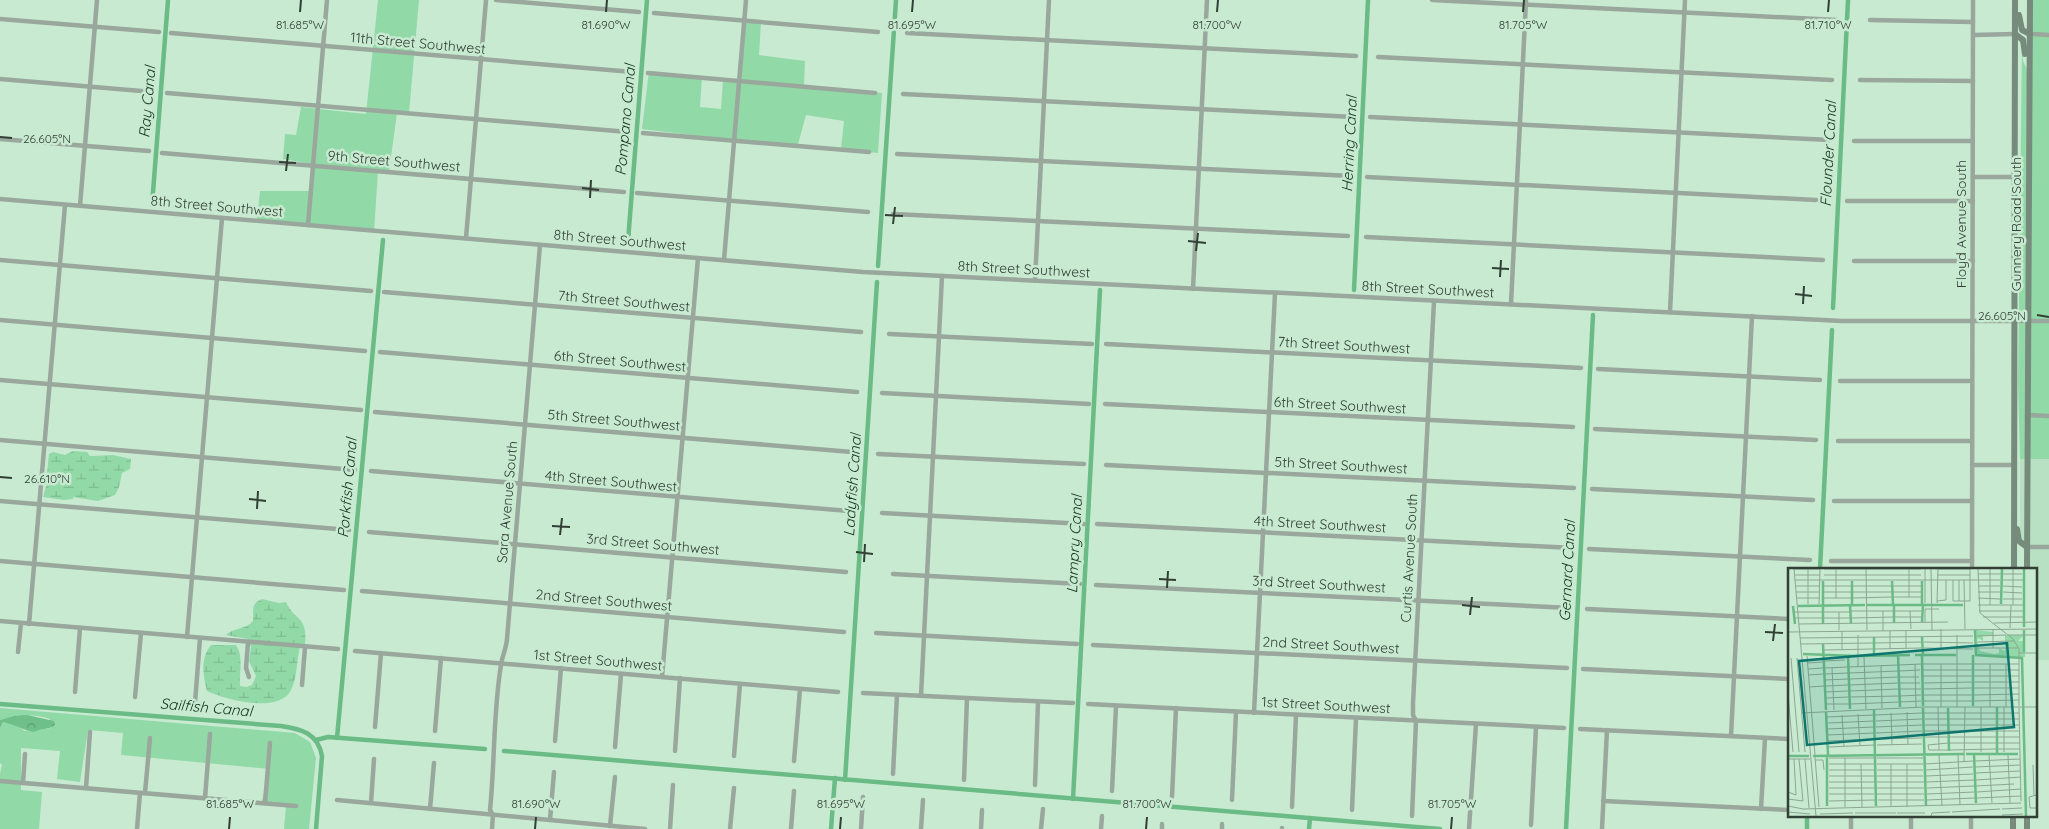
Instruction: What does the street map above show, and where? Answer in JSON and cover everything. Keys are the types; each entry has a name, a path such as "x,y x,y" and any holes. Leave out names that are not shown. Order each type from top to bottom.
{"main road":[{"name":"Gunnery Road South","path":"2027,568 2030,0"},
{"name":"Gunnery Road South","path":"2014,568 2015,2"},
{"path":"2015,2 2018,7 2020,25 2025,33 2030,34"},
{"path":"2016,34 2023,40 2025,60 2029,68"},
{"path":"2014,481 2017,492 2019,541 2027,547"},
{"path":"2013,816 2015,829"},
{"path":"2015,829 2017,816"}],"street":[{"path":"80,206 97,0"},
{"path":"308,225 327,0"},
{"path":"466,238 486,0"},
{"path":"496,0 639,12"},
{"path":"724,260 746,0"},
{"path":"1035,281 1049,0"},
{"path":"1193,289 1208,0"},
{"path":"1432,0 1526,2 1684,13 1837,20"},
{"path":"1670,312 1685,0"},
{"name":"Floyd Avenue South","path":"1972,568 1973,0"},
{"path":"1511,304 1526,2"},
{"path":"654,13 878,32"},
{"path":"0,19 159,32"},
{"path":"1870,20 1973,22"},
{"name":"11th Street Southwest","path":"171,33 633,72"},
{"path":"906,34 1356,56"},
{"path":"1973,34 2016,34"},
{"path":"2030,34 2049,35"},
{"path":"1378,57 1832,80"},
{"path":"648,73 875,93"},
{"path":"0,79 154,92"},
{"path":"1860,80 1973,81"},
{"path":"167,93 628,132"},
{"path":"903,94 1354,116"},
{"path":"1370,117 1830,140"},
{"path":"642,133 870,152"},
{"path":"0,139 149,152"},
{"path":"1854,141 1973,141"},
{"name":"9th Street Southwest","path":"162,153 624,192"},
{"path":"897,154 1351,176"},
{"path":"1367,177 1816,200"},
{"path":"1973,177 2015,177"},
{"path":"637,193 868,212"},
{"name":"8th Street Southwest","path":"0,199 863,272 1842,321 2049,321"},
{"path":"1846,201 1973,200"},
{"path":"29,624 65,204"},
{"path":"893,214 1348,236"},
{"path":"187,637 222,218"},
{"path":"1366,237 1823,260"},
{"name":"Sara Avenue South","path":"492,829 493,815 490,810 501,663 506,653 540,245"},
{"path":"662,677 698,258"},
{"path":"0,260 371,291"},
{"path":"1854,261 1973,261"},
{"path":"921,696 942,276"},
{"name":"7th Street Southwest","path":"384,292 861,332"},
{"path":"1254,713 1275,293"},
{"name":"Curtis Avenue South","path":"1412,816 1416,721 1413,715 1434,301"},
{"path":"1731,736 1752,316"},
{"path":"0,320 365,350"},
{"path":"889,334 1092,344"},
{"name":"7th Street Southwest","path":"1106,344 1581,368"},
{"name":"6th Street Southwest","path":"380,352 857,392"},
{"path":"1598,369 1820,380"},
{"path":"0,380 361,410"},
{"path":"1840,381 1972,381"},
{"path":"882,394 1089,404"},
{"name":"6th Street Southwest","path":"1105,404 1573,428"},
{"name":"5th Street Southwest","path":"375,412 852,452"},
{"path":"2028,415 2049,416"},
{"path":"1595,429 1816,440"},
{"path":"0,440 355,470"},
{"path":"1838,441 1972,441"},
{"path":"878,454 1084,464"},
{"path":"1972,464 2014,464"},
{"name":"5th Street Southwest","path":"1106,465 1574,488"},
{"name":"4th Street Southwest","path":"371,471 849,511"},
{"path":"1592,489 1813,500"},
{"path":"0,501 349,530"},
{"path":"1834,501 1972,501"},
{"path":"882,513 1084,524"},
{"name":"4th Street Southwest","path":"1097,524 1573,548"},
{"name":"3rd Street Southwest","path":"369,532 846,572"},
{"path":"2027,547 2049,547"},
{"path":"1589,549 1810,560"},
{"path":"0,561 344,590"},
{"path":"1832,561 1972,561"},
{"path":"892,574 1080,584"},
{"name":"3rd Street Southwest","path":"1096,584 1570,608"},
{"name":"2nd Street Southwest","path":"362,591 844,632"},
{"path":"1587,609 1788,619"},
{"path":"0,621 338,650"},
{"path":"18,652 21,623"},
{"path":"75,692 80,628"},
{"path":"135,697 141,633"},
{"path":"876,634 1077,644"},
{"path":"195,703 200,638"},
{"path":"248,642 246,668 249,678"},
{"name":"2nd Street Southwest","path":"1093,645 1567,668"},
{"path":"302,685 305,647"},
{"name":"1st Street Southwest","path":"355,651 838,692"},
{"path":"375,727 381,653"},
{"path":"435,731 441,658"},
{"path":"555,741 561,668"},
{"path":"1583,669 1788,679"},
{"path":"615,747 620,674"},
{"path":"675,752 680,678"},
{"path":"734,756 740,684"},
{"path":"794,761 800,689"},
{"path":"863,693 1073,703"},
{"path":"893,774 897,695"},
{"path":"964,780 968,698"},
{"path":"1035,785 1038,702"},
{"name":"1st Street Southwest","path":"1088,704 1564,728"},
{"path":"1112,791 1116,706"},
{"path":"1172,797 1176,708"},
{"path":"1232,800 1236,712"},
{"path":"1292,806 1296,715"},
{"path":"1352,810 1356,718"},
{"path":"1470,827 1476,724"},
{"path":"1531,825 1536,726"},
{"path":"1580,729 1788,739"},
{"path":"1602,829 1607,730"},
{"path":"86,788 90,732"},
{"path":"205,798 210,734"},
{"path":"137,829 150,738"},
{"path":"1761,809 1765,738"},
{"path":"265,803 270,743"},
{"path":"23,783 25,754"},
{"path":"371,803 374,760"},
{"path":"430,809 434,763"},
{"path":"550,820 554,772"},
{"path":"610,826 615,777"},
{"path":"0,781 296,806"},
{"path":"670,829 673,785"},
{"path":"730,829 734,788"},
{"path":"791,829 794,791"},
{"path":"861,829 863,797"},
{"path":"337,800 645,829"},
{"path":"921,829 923,800"},
{"path":"1603,801 1788,810"},
{"path":"1041,829 1043,808"},
{"path":"981,829 982,810"},
{"path":"1101,829 1102,816"},
{"path":"1850,816 1850,829"},
{"path":"1910,816 1910,829"},
{"path":"1971,816 1971,829"}],"shaded area":[{"path":"2020,459 2026,459 2025,544 2020,535"},
{"path":"2030,459 2049,459 2049,660 2036,660 2036,568 2029,568"}],"green space":[{"path":"378,0 419,0 409,113 397,113 389,172 378,171 374,232 257,220 260,191 309,191 312,164 283,159 285,134 296,135 301,107 366,114"},
{"path":"2032,0 2049,0 2049,459 2030,459"},
{"path":"744,19 761,22 759,55 805,61 804,85 882,93 878,153 841,149 844,121 806,115 797,148 642,129 649,71 702,77 700,107 721,109 723,80 739,82"},
{"path":"2022,46 2023,61 2027,69 2026,459 2020,459 2018,384"},
{"path":"73,451 87,452 90,456 113,455 131,459 130,469 122,473 115,495 98,501 73,497 73,499 64,500 43,497 47,483 49,454 53,452 65,455"},
{"path":"262,599 279,603 286,602 293,613 300,619 304,628 305,644 301,644 295,679 291,690 285,697 275,702 264,703 239,701 207,691 204,661 211,645 236,645 241,660 240,686 252,685 256,676 249,661 251,647 248,639 226,635 253,621 254,605"},
{"path":"0,708 295,733 310,742 316,758 309,829 284,829 286,806 262,801 270,769 121,755 123,733 88,730 80,782 57,779 60,751 21,748 21,790 42,792 39,829 0,829 0,774 2,765 0,763 0,728 3,722 15,724 25,731 51,728 50,719 36,716 19,716 0,720"},
{"path":"27,715 54,721 55,725 34,732 3,722 0,728 0,720"}],"waterway":[{"name":"Ray Canal","path":"152,205 168,0"},
{"name":"Pompano Canal","path":"628,241 647,0"},
{"name":"Ladyfish Canal","path":"878,266 896,0"},
{"name":"Herring Canal","path":"1354,290 1368,0"},
{"name":"Flounder Canal","path":"1833,308 1848,0"},
{"name":"Porkfish Canal","path":"337,738 383,240"},
{"name":"Ladyfish Canal","path":"845,780 877,282"},
{"name":"Lampry Canal","path":"1073,799 1100,290"},
{"name":"Gernard Canal","path":"1566,829 1593,315"},
{"name":"Flounder Canal","path":"1820,568 1832,330"},
{"name":"Sailfish Canal","path":"0,704 281,726 302,731 313,737 320,748 322,756 316,829"},
{"path":"316,740 328,737 485,749"},
{"path":"504,751 1440,829"},
{"name":"Ladyfish Canal","path":"831,829 835,778"},
{"name":"Flounder Canal","path":"1807,816 1807,829"},
{"path":"1309,829 1310,818"}]}
